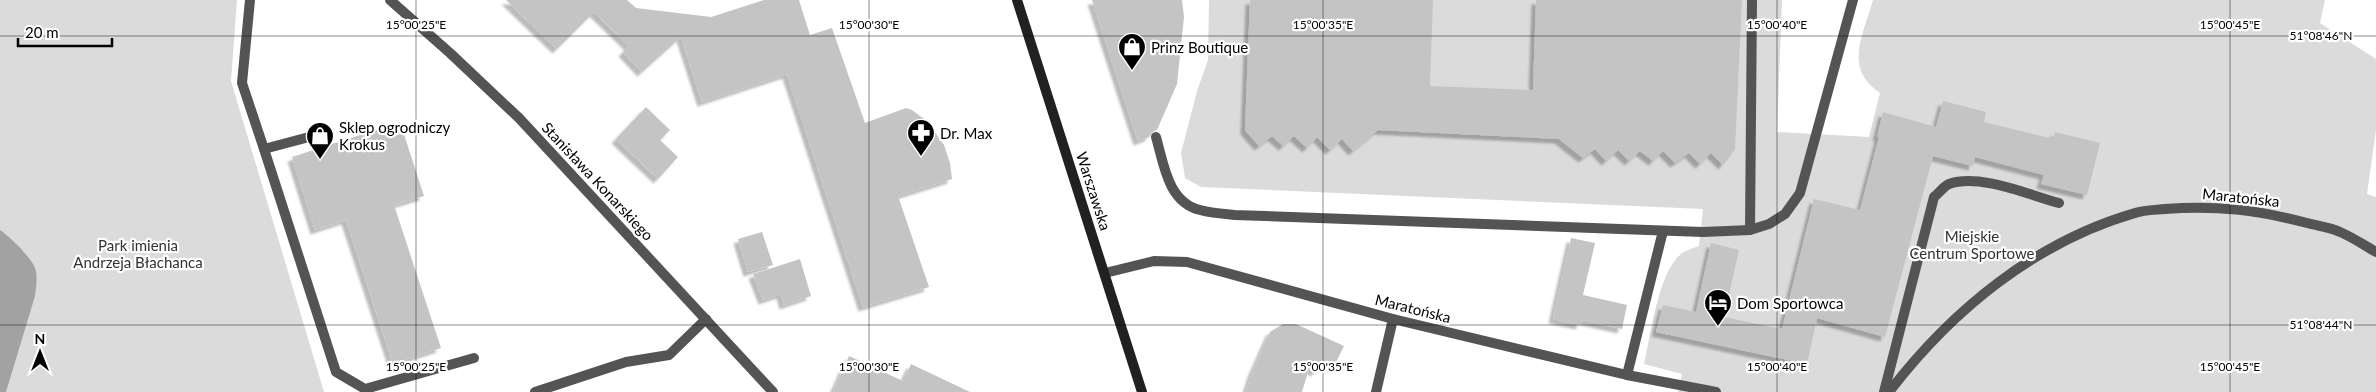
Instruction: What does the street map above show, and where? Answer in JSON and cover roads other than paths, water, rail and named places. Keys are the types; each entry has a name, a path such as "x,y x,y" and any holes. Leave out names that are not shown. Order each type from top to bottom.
{"main road":[{"name":"Warszawska","path":"1017,0 1142,392"}],"street":[{"path":"250,0 242,83 336,372 365,389 474,358"},
{"name":"Stanisława Konarskiego","path":"390,0 519,118 773,392"},
{"path":"1750,230 1752,0"},
{"path":"1156,137 1171,187 1179,199 1199,210 1235,215 1663,231 1750,230 1786,214 1800,193 1853,0"},
{"path":"264,149 328,132"},
{"path":"1884,392 1934,197 1947,185 1968,180 1994,185 2059,203"},
{"name":"Maratońska","path":"1889,392 1917,356 1957,315 2012,271 2089,229 2137,212 2202,206 2243,210 2284,217 2339,231 2376,252"},
{"path":"1627,375 1663,231"},
{"name":"Maratońska","path":"1105,273 1154,262 1187,262 1393,319 1627,375 1716,392"},
{"path":"535,392 626,362 670,355 706,319"},
{"path":"1376,392 1393,319"}],"place":[{"name":"Prinz Boutique","path":"1132,71"},
{"name":"Dr. Max","path":"921,157"},
{"name":"Sklep ogrodniczy Krokus","path":"320,160"},
{"name":"Dom Sportowca","path":"1718,327"}],"park label":[{"name":"Miejskie Centrum Sportowe","path":"1972,244"},
{"name":"Park imienia Andrzeja Błachanca","path":"138,254"}]}
